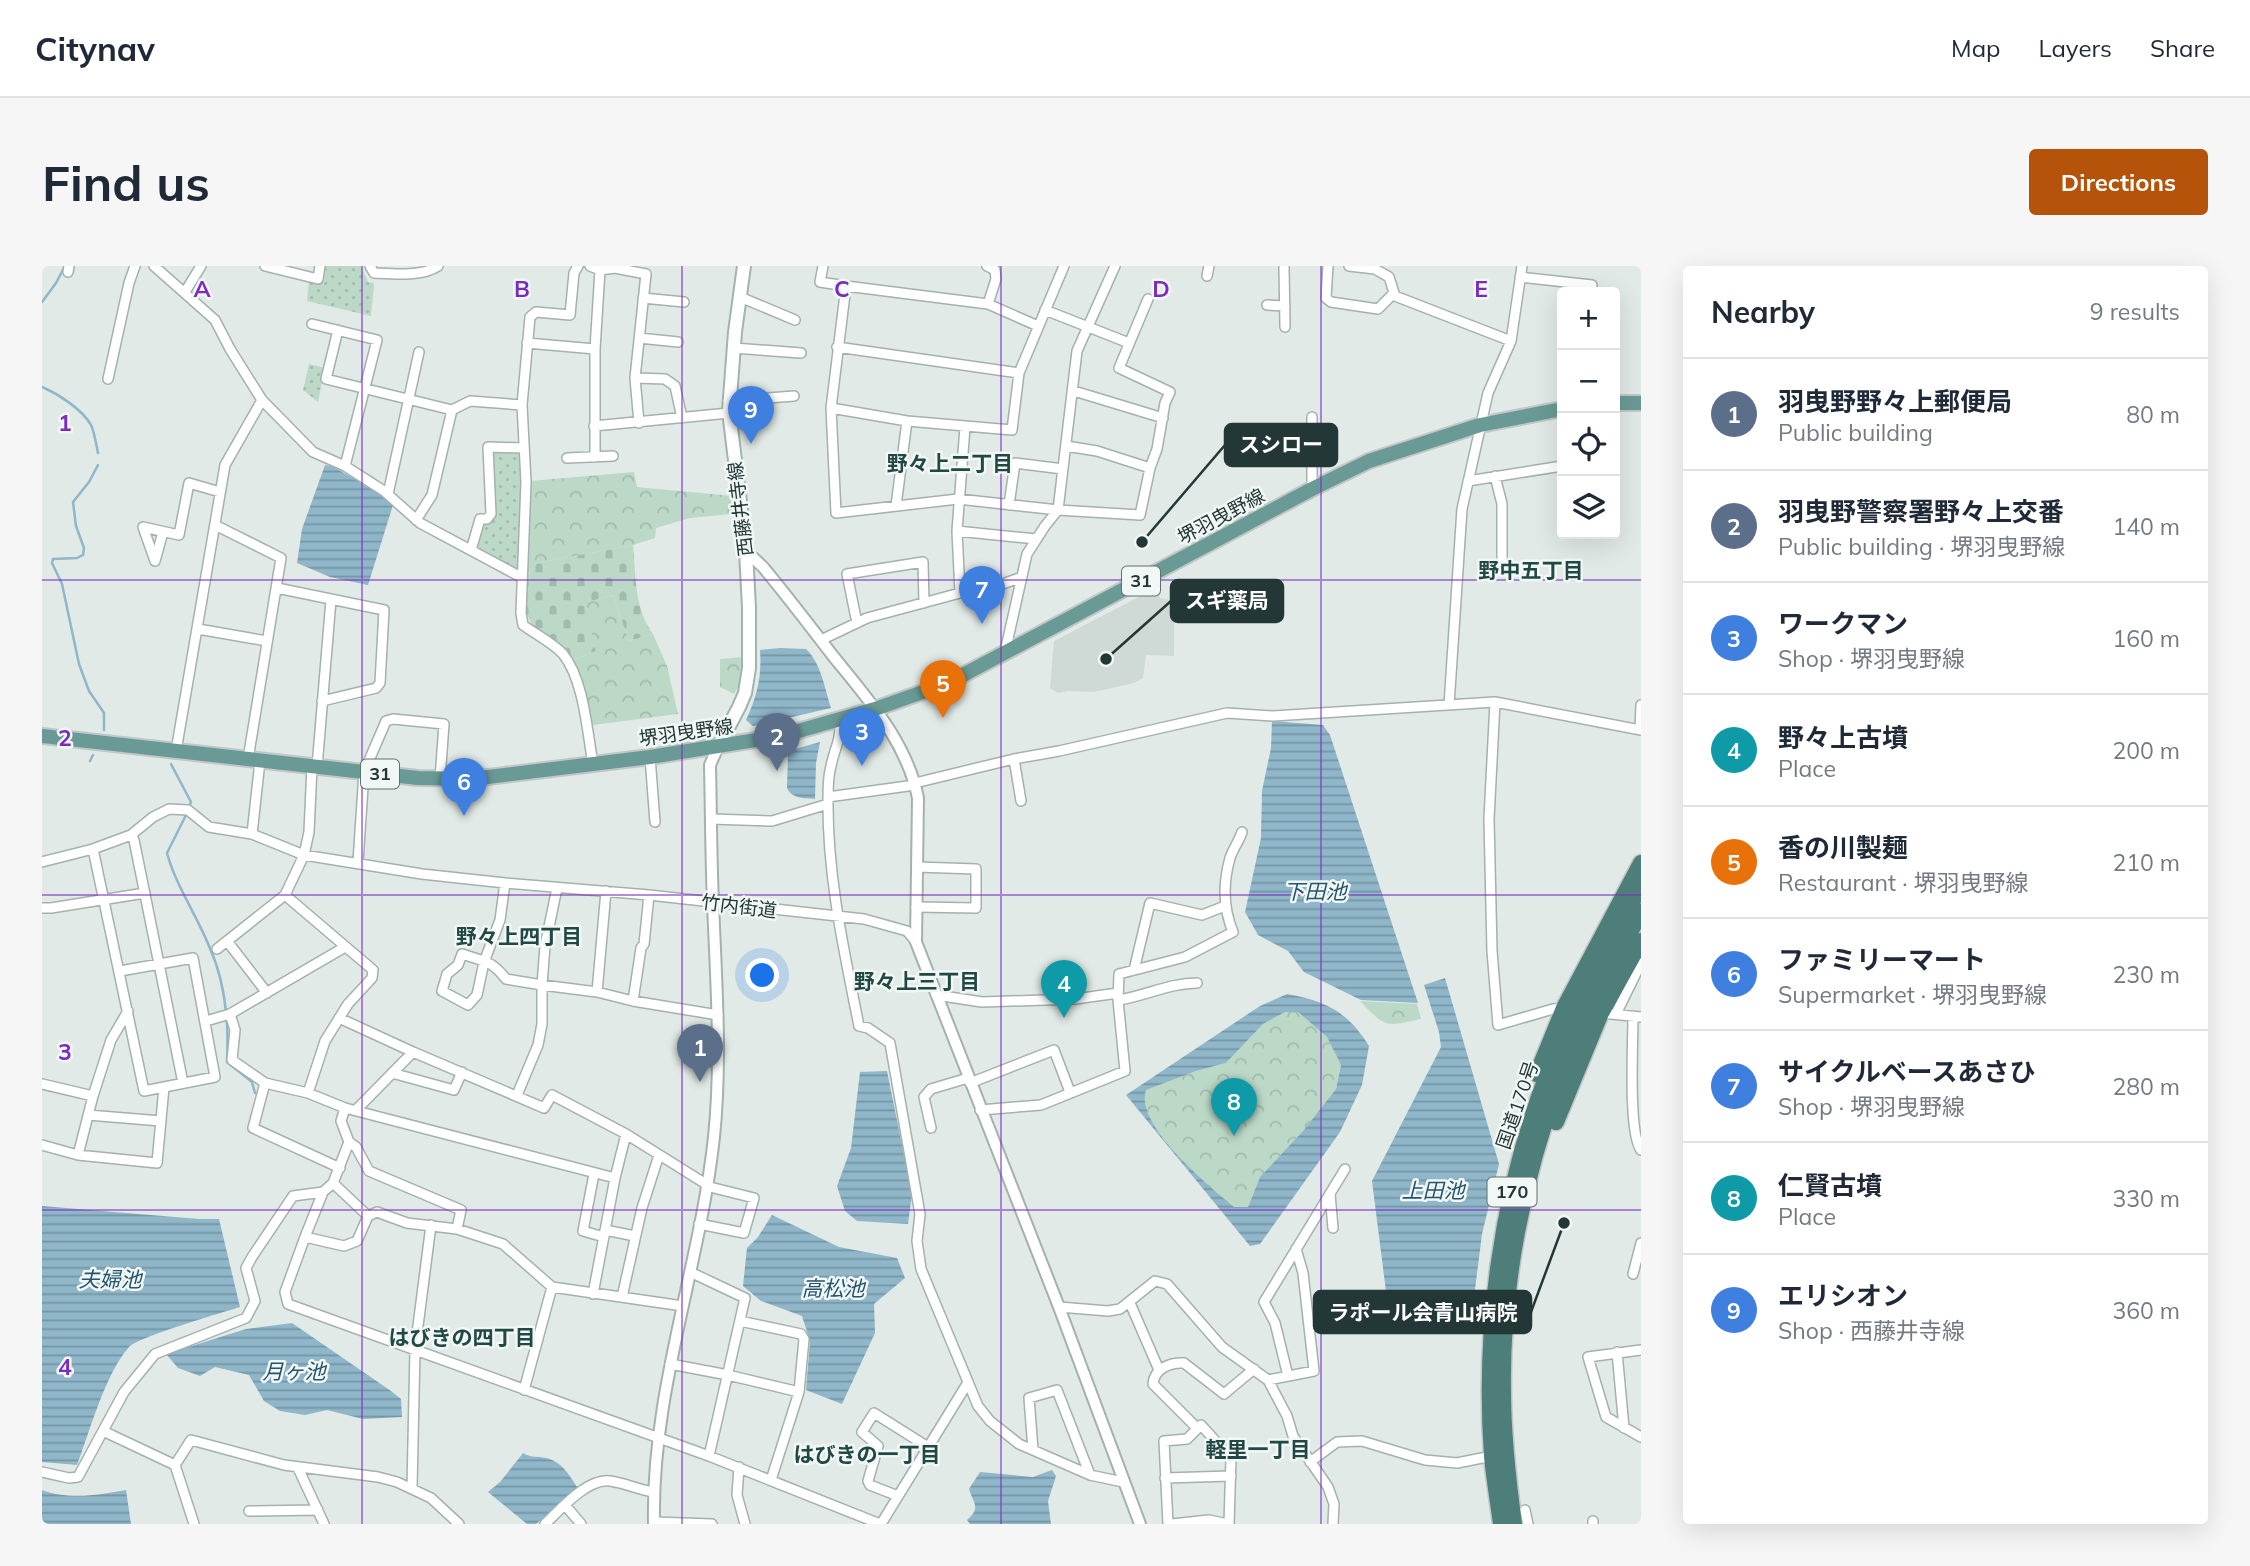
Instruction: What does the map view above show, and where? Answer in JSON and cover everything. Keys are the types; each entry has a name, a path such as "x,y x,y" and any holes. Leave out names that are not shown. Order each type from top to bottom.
{"highway":[{"path":"1589,1011 1641,863"},
{"name":"国道170号","path":"1514,1524 1506,1467 1502,1390 1506,1314 1514,1250 1533,1163 1559,1080 1641,885"},
{"name":"国道170号","path":"1501,1524 1492,1456 1490,1390 1494,1313 1501,1248 1517,1171 1516,1149 1522,1121 1539,1068 1589,1011 1641,912"},
{"path":"1589,1011 1641,941"}],"main road":[{"name":"西藤井寺線","path":"718,747 739,707 748,680 750,608 729,407 733,348 744,266"},
{"path":"1620,403 1641,403"},
{"name":"堺羽曳野線","path":"42,737 363,772 472,779 650,757 781,736 875,709 948,682 1369,461 1480,425 1557,410"}],"street":[{"path":"108,379 135,266"},
{"path":"154,266 215,320 262,400 313,452 345,466 388,494 416,520 521,577"},
{"path":"186,292 201,266"},
{"path":"265,266 318,279 320,266"},
{"path":"370,266 374,273 407,274 438,266"},
{"path":"578,266 574,273 570,315 536,312 530,317 522,405 526,516 520,613 523,625 561,652 568,662 582,701 593,764"},
{"path":"590,266 600,271 616,267 646,274 635,378 639,423"},
{"path":"822,266 820,282 988,304 1038,326"},
{"path":"831,408 906,421 1012,430 1019,373 1064,266"},
{"path":"1005,652 1027,554 1058,510 1077,351 1115,266"},
{"path":"1283,266 1285,327"},
{"path":"1328,266 1326,298 1331,302 1378,309 1394,293"},
{"path":"1349,266 1375,269 1389,276 1395,296 1511,341"},
{"path":"1448,705 1462,509 1488,393 1511,341 1522,266"},
{"path":"988,304 996,279 994,267"},
{"path":"594,457 595,349 600,271"},
{"path":"1520,277 1592,285"},
{"path":"846,286 831,408 836,513 958,499 1058,510 1140,515 1157,449 1165,403 1170,392 1119,368 1148,299"},
{"path":"740,297 795,320"},
{"path":"643,298 684,302"},
{"path":"1267,305 1284,306"},
{"path":"1045,310 1129,343"},
{"path":"312,324 377,340 345,466"},
{"path":"338,330 326,379 452,410 470,401 522,405"},
{"path":"639,338 678,342"},
{"path":"527,342 595,349"},
{"path":"837,347 1019,373"},
{"path":"733,348 802,353"},
{"path":"388,494 419,352"},
{"path":"635,378 665,379 676,386 682,418"},
{"path":"1074,391 1163,418"},
{"path":"594,426 682,418 794,396"},
{"path":"176,751 225,465 262,400"},
{"path":"416,520 432,495 452,410"},
{"path":"1312,417 1312,489"},
{"path":"896,506 906,421"},
{"path":"960,593 957,530 965,426"},
{"path":"1066,446 1097,451 1150,468"},
{"path":"471,550 480,519 487,519 491,514 488,447 523,448"},
{"path":"566,458 613,456"},
{"path":"1009,505 1015,463 1063,469"},
{"path":"1468,481 1557,467"},
{"path":"1495,476 1502,504 1502,566"},
{"path":"163,532 179,535 189,483 220,492"},
{"path":"215,525 281,558 267,640 254,760 252,834"},
{"path":"957,530 1036,540"},
{"path":"746,551 763,567 885,721 905,756 918,798 916,942 1059,1307 1140,1524"},
{"path":"857,623 847,574 923,562 925,603"},
{"path":"821,640 857,623 960,593 983,592 1022,577"},
{"path":"277,588 384,610 380,682 376,688 322,701"},
{"path":"217,949 285,895 304,855 309,832 331,600"},
{"path":"198,629 267,640"},
{"path":"1495,702 1489,819 1492,951 1498,1025 1553,1009 1637,1016 1636,1143 1641,1150"},
{"path":"711,819 772,821 828,801 915,784 1014,759 1227,713 1273,716 1495,702 1640,730 1641,705"},
{"path":"358,862 363,772 386,721 393,719 444,724 440,779"},
{"path":"840,719 841,738 831,766 828,801 830,860 838,918 859,1026 868,1028 890,1043 920,1214 917,1241 921,1269 967,1384 978,1406 990,1421 1019,1444 1090,1475 1123,1482"},
{"path":"712,1524 654,1523 654,1492 658,1439 670,1364 699,1224 715,1114 718,1015 710,765 718,747"},
{"path":"650,757 655,822"},
{"path":"1014,759 1021,801"},
{"name":"竹内街道","path":"42,862 93,849 131,835 153,817 169,810 188,810 209,827 252,834 304,855 422,874 649,895 887,924 907,931 916,942"},
{"path":"980,1110 1041,1105 1125,1071 1118,996 1119,974 1185,957 1233,932 1224,894 1231,856 1242,832"},
{"path":"131,835 160,963 183,1083"},
{"path":"93,849 144,1091 215,1077 192,958 120,971"},
{"path":"916,907 976,908 975,869 917,867"},
{"path":"505,883 495,936 485,962 477,996 468,1005 442,991 447,974 458,965 462,954 485,962 495,965 506,979 597,992 633,1002 718,1015"},
{"path":"517,1095 538,1045 542,1024 545,946 557,888"},
{"path":"597,992 606,891"},
{"path":"42,908 145,893"},
{"path":"285,895 373,970 372,978 348,1004 325,1041 308,1093"},
{"path":"633,1002 641,948 644,944 649,895"},
{"path":"1134,970 1150,903 1202,915 1225,905"},
{"path":"227,941 267,993"},
{"path":"205,1021 230,1014 345,947"},
{"path":"1589,1011 1641,963"},
{"path":"936,995 982,1002 1118,996 1131,998 1167,986 1197,983"},
{"path":"78,1155 111,1040 128,1011"},
{"path":"230,1014 235,1030 232,1060 265,1083 308,1093 345,1108 615,1178"},
{"path":"339,1018 544,1108 552,1095 626,1134 706,1185 754,1199 744,1233 699,1224"},
{"path":"931,1128 924,1097 932,1089 969,1080 1054,1050 1070,1092"},
{"path":"356,1110 413,1052"},
{"path":"392,1073 454,1090 462,1072"},
{"path":"265,1083 253,1128 340,1168"},
{"path":"42,1084 93,1096"},
{"path":"42,1145 78,1155 157,1163 164,1087"},
{"path":"345,1108 341,1121 349,1142 356,1147 369,1171 461,1210 457,1229"},
{"path":"88,1115 161,1121"},
{"path":"593,1294 626,1134"},
{"path":"349,1142 340,1168 333,1183 323,1192 305,1237 285,1293 288,1304 739,1467 880,1524 967,1384"},
{"path":"622,1297 642,1208 659,1155"},
{"path":"1288,1376 1275,1323 1264,1302 1345,1169"},
{"path":"594,1174 583,1231 635,1236"},
{"path":"333,1183 368,1216"},
{"path":"42,1472 69,1478 78,1477 124,1392 155,1354 246,1318 255,1301 246,1268 252,1257 293,1196 323,1192"},
{"path":"1330,1194 1333,1228"},
{"path":"305,1237 344,1245 357,1241 368,1216 377,1212 407,1223 457,1229 503,1244 552,1287 683,1306"},
{"path":"412,1488 415,1349 431,1225"},
{"path":"1633,1273 1641,1243"},
{"path":"1268,1380 1314,1371 1303,1273 1296,1250"},
{"path":"690,1272 745,1298 709,1456"},
{"path":"1059,1307 1108,1311 1120,1309 1156,1281 1167,1284 1222,1347 1268,1380 1287,1416 1293,1436 1331,1496 1334,1504 1333,1524"},
{"path":"524,1390 552,1287"},
{"path":"1130,1303 1159,1370"},
{"path":"740,1321 801,1334 803,1339 799,1392 771,1480"},
{"path":"1641,1350 1588,1357 1606,1418 1641,1437"},
{"path":"1617,1352 1624,1428"},
{"path":"1197,1428 1153,1384 1159,1370 1176,1363 1184,1363 1224,1394 1254,1369"},
{"path":"670,1364 799,1392"},
{"path":"1033,1450 1029,1398 1057,1390 1090,1475"},
{"path":"898,1496 870,1485 868,1480 878,1446 862,1432 874,1413 928,1447"},
{"path":"1201,1424 1231,1458 1228,1524 1209,1520 1170,1524 1164,1441 1187,1439 1197,1428 1201,1424"},
{"path":"103,1431 175,1465 194,1524"},
{"path":"175,1465 191,1440 299,1468 378,1477 412,1488 431,1498 459,1524"},
{"path":"1310,1462 1337,1442 1362,1441 1425,1460 1457,1463 1492,1456"},
{"path":"739,1467 737,1495 745,1524"},
{"path":"299,1468 324,1524"},
{"path":"1165,1478 1231,1476"},
{"path":"545,1524 576,1495 601,1481 654,1492"},
{"path":"565,1505 581,1524"},
{"path":"249,1511 318,1510"},
{"path":"1525,1510 1528,1524"}],"shaded area":[{"path":"1156,588 1160,598 1174,601 1174,656 1146,655 1143,678 1134,683 1094,692 1058,693 1050,688 1054,641"}],"green space":[{"path":"326,266 361,266 368,282 374,283 371,316 307,301 309,279 324,282"},
{"path":"309,364 325,368 318,402 303,390"},
{"path":"491,450 521,451 523,484 519,573 474,548 483,522 488,522"},
{"path":"634,472 637,487 733,496 732,514 690,518 656,528 655,538 633,545 537,563 525,577 530,531 530,481"},
{"path":"633,545 639,602 653,634 629,641 613,595 584,603 596,651 573,660 565,648 537,629 528,618 525,598 528,575 537,563"},
{"path":"613,595 629,641 653,634 667,666 678,714 593,725 587,698 573,660 596,651 583,603"},
{"path":"743,657 741,682 734,694 720,687 720,659"},
{"path":"1360,1001 1417,1004 1421,1019 1387,1023 1381,1021"},
{"path":"1285,1012 1298,1012 1327,1037 1341,1065 1336,1089 1303,1131 1260,1177 1248,1207 1233,1207 1207,1185 1162,1137 1151,1121 1145,1105 1145,1090 1226,1063 1263,1024"}],"water":[{"path":"325,465 332,466 375,491 393,505 368,585 330,577 297,563 302,529"},
{"path":"806,649 822,677 831,708 753,726 746,720 758,686 760,650"},
{"name":"下田池","path":"1272,721 1323,725 1330,735 1418,1003 1361,1000 1304,972 1288,951 1258,935 1245,912 1261,838 1262,791 1271,748"},
{"path":"820,742 816,763 815,799 795,796 787,788 788,751"},
{"name":"上田池","path":"1445,978 1499,1164 1482,1234 1472,1313 1390,1323 1372,1181 1441,1047 1424,985"},
{"path":"1287,994 1313,1000 1344,1016 1369,1046 1362,1085 1340,1132 1260,1244 1250,1246 1126,1095 1260,1006","holes":["1285,1012 1298,1012 1327,1037 1341,1065 1336,1089 1303,1131 1260,1177 1248,1207 1234,1207 1192,1170 1162,1137 1145,1104 1146,1090 1226,1063 1263,1024"]},
{"path":"887,1071 912,1194 908,1224 857,1221 845,1211 837,1186 851,1148 860,1072"},
{"name":"夫婦池","path":"42,1206 219,1219 240,1307 163,1332 129,1347 105,1387 77,1465 42,1462"},
{"name":"高松池","path":"772,1215 839,1247 897,1258 905,1278 874,1304 875,1333 842,1404 806,1390 810,1341 802,1316 761,1301 743,1286 747,1248 758,1237"},
{"name":"月ヶ池","path":"292,1323 401,1399 402,1417 363,1419 327,1410 305,1415 280,1411 264,1401 249,1375 215,1367 200,1376 178,1368 166,1354 246,1329"},
{"path":"523,1453 557,1463 579,1489 536,1524 527,1524 488,1492 500,1482"},
{"path":"1052,1470 1056,1476 1048,1501 1051,1524 970,1524 967,1520 975,1509 969,1489 980,1472 1033,1477"},
{"path":"42,1490 73,1496 126,1490 131,1524 42,1524"}],"waterway":[{"path":"42,302 65,266"},
{"path":"42,387 82,413 92,428 98,453"},
{"path":"98,465 73,502 76,526 84,548 83,555 77,558 53,559 52,563 62,584 79,664 89,691 104,713 104,730"},
{"path":"90,761 93,755"},
{"path":"171,764 191,802 189,807"},
{"path":"187,813 167,853 219,974 226,1018 227,1062 252,1082 255,1093"}],"place":[{"name":"エリシオン","path":"751,444"},
{"name":"スシロー","path":"1142,542"},
{"name":"サイクルベースあさひ","path":"982,624"},
{"name":"スギ薬局","path":"1106,659"},
{"name":"香の川製麺","path":"943,718"},
{"name":"ワークマン","path":"862,766"},
{"name":"羽曳野警察署野々上交番","path":"777,771"},
{"name":"ファミリーマート","path":"464,816"},
{"name":"野々上古墳","path":"1064,1018"},
{"name":"羽曳野野々上郵便局","path":"700,1082"},
{"name":"仁賢古墳","path":"1234,1136"},
{"name":"ラポール会青山病院","path":"1564,1223"}],"district":[{"name":"野々上二丁目","path":"950,464"},
{"name":"野中五丁目","path":"1531,571"},
{"name":"野々上四丁目","path":"519,937"},
{"name":"野々上三丁目","path":"917,982"},
{"name":"はびきの四丁目","path":"462,1338"},
{"name":"軽里一丁目","path":"1258,1450"},
{"name":"はびきの一丁目","path":"867,1455"}]}
